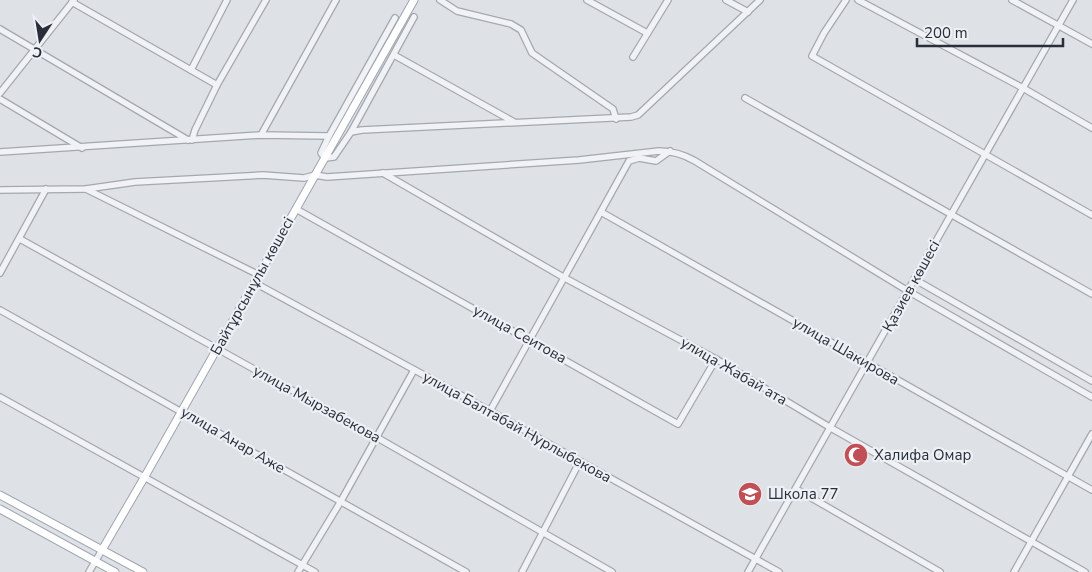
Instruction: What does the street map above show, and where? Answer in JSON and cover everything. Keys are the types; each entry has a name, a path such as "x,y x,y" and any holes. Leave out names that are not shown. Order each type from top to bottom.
{"main road":[{"name":"Байтұрсынұлы көшесі","path":"102,550 414,0"},
{"path":"0,495 143,572"},
{"path":"0,509 115,572"}],"street":[{"path":"191,70 227,0"},
{"path":"190,140 217,85 266,0"},
{"path":"261,135 336,0"},
{"path":"440,0 457,11 518,27 532,53 613,109 616,119"},
{"path":"587,0 647,33"},
{"path":"633,57 668,0"},
{"path":"726,0 748,12"},
{"path":"351,132 514,122 631,118 638,115 760,0"},
{"path":"846,0 824,33 812,56 1092,215"},
{"path":"858,0 1023,88 1092,128"},
{"path":"1012,0 1092,44"},
{"name":"Қазиев көшесі","path":"748,572 1073,0"},
{"path":"0,93 73,1 217,85"},
{"path":"395,18 329,136 321,154 325,158 334,157 351,132 414,17"},
{"path":"0,29 190,140"},
{"path":"394,55 514,122"},
{"path":"745,98 1092,294"},
{"path":"0,99 82,148"},
{"path":"0,152 261,135 314,134 329,136"},
{"path":"490,411 629,161 639,158 656,161 670,151"},
{"path":"0,190 86,189 135,182 264,175 304,178 315,175 327,177 579,160 670,151 684,154 908,292 1092,397"},
{"name":"улица Жабай ата","path":"383,173 563,277 716,359 831,428 1085,572"},
{"path":"0,273 46,189"},
{"path":"86,189 259,275"},
{"name":"улица Сеитова","path":"296,209 678,424 716,359"},
{"name":"улица Шакирова","path":"601,212 1092,490"},
{"name":"улица Мырзабекова","path":"20,239 376,437 612,572"},
{"path":"914,279 1092,382"},
{"name":"улица Балтабай Нурлыбекова","path":"254,283 490,411 779,572"},
{"name":"улица Анар Аже","path":"0,310 466,572"},
{"path":"298,572 341,502 414,370"},
{"path":"0,397 315,572"},
{"path":"1014,572 1092,434"},
{"path":"522,572 580,461"},
{"path":"796,489 940,572"},
{"name":"Байтұрсынұлы көшесі","path":"89,572 102,550"}],"place":[{"name":"Халифа Омар","path":"856,455"},
{"name":"Школа 77","path":"750,494"}]}
